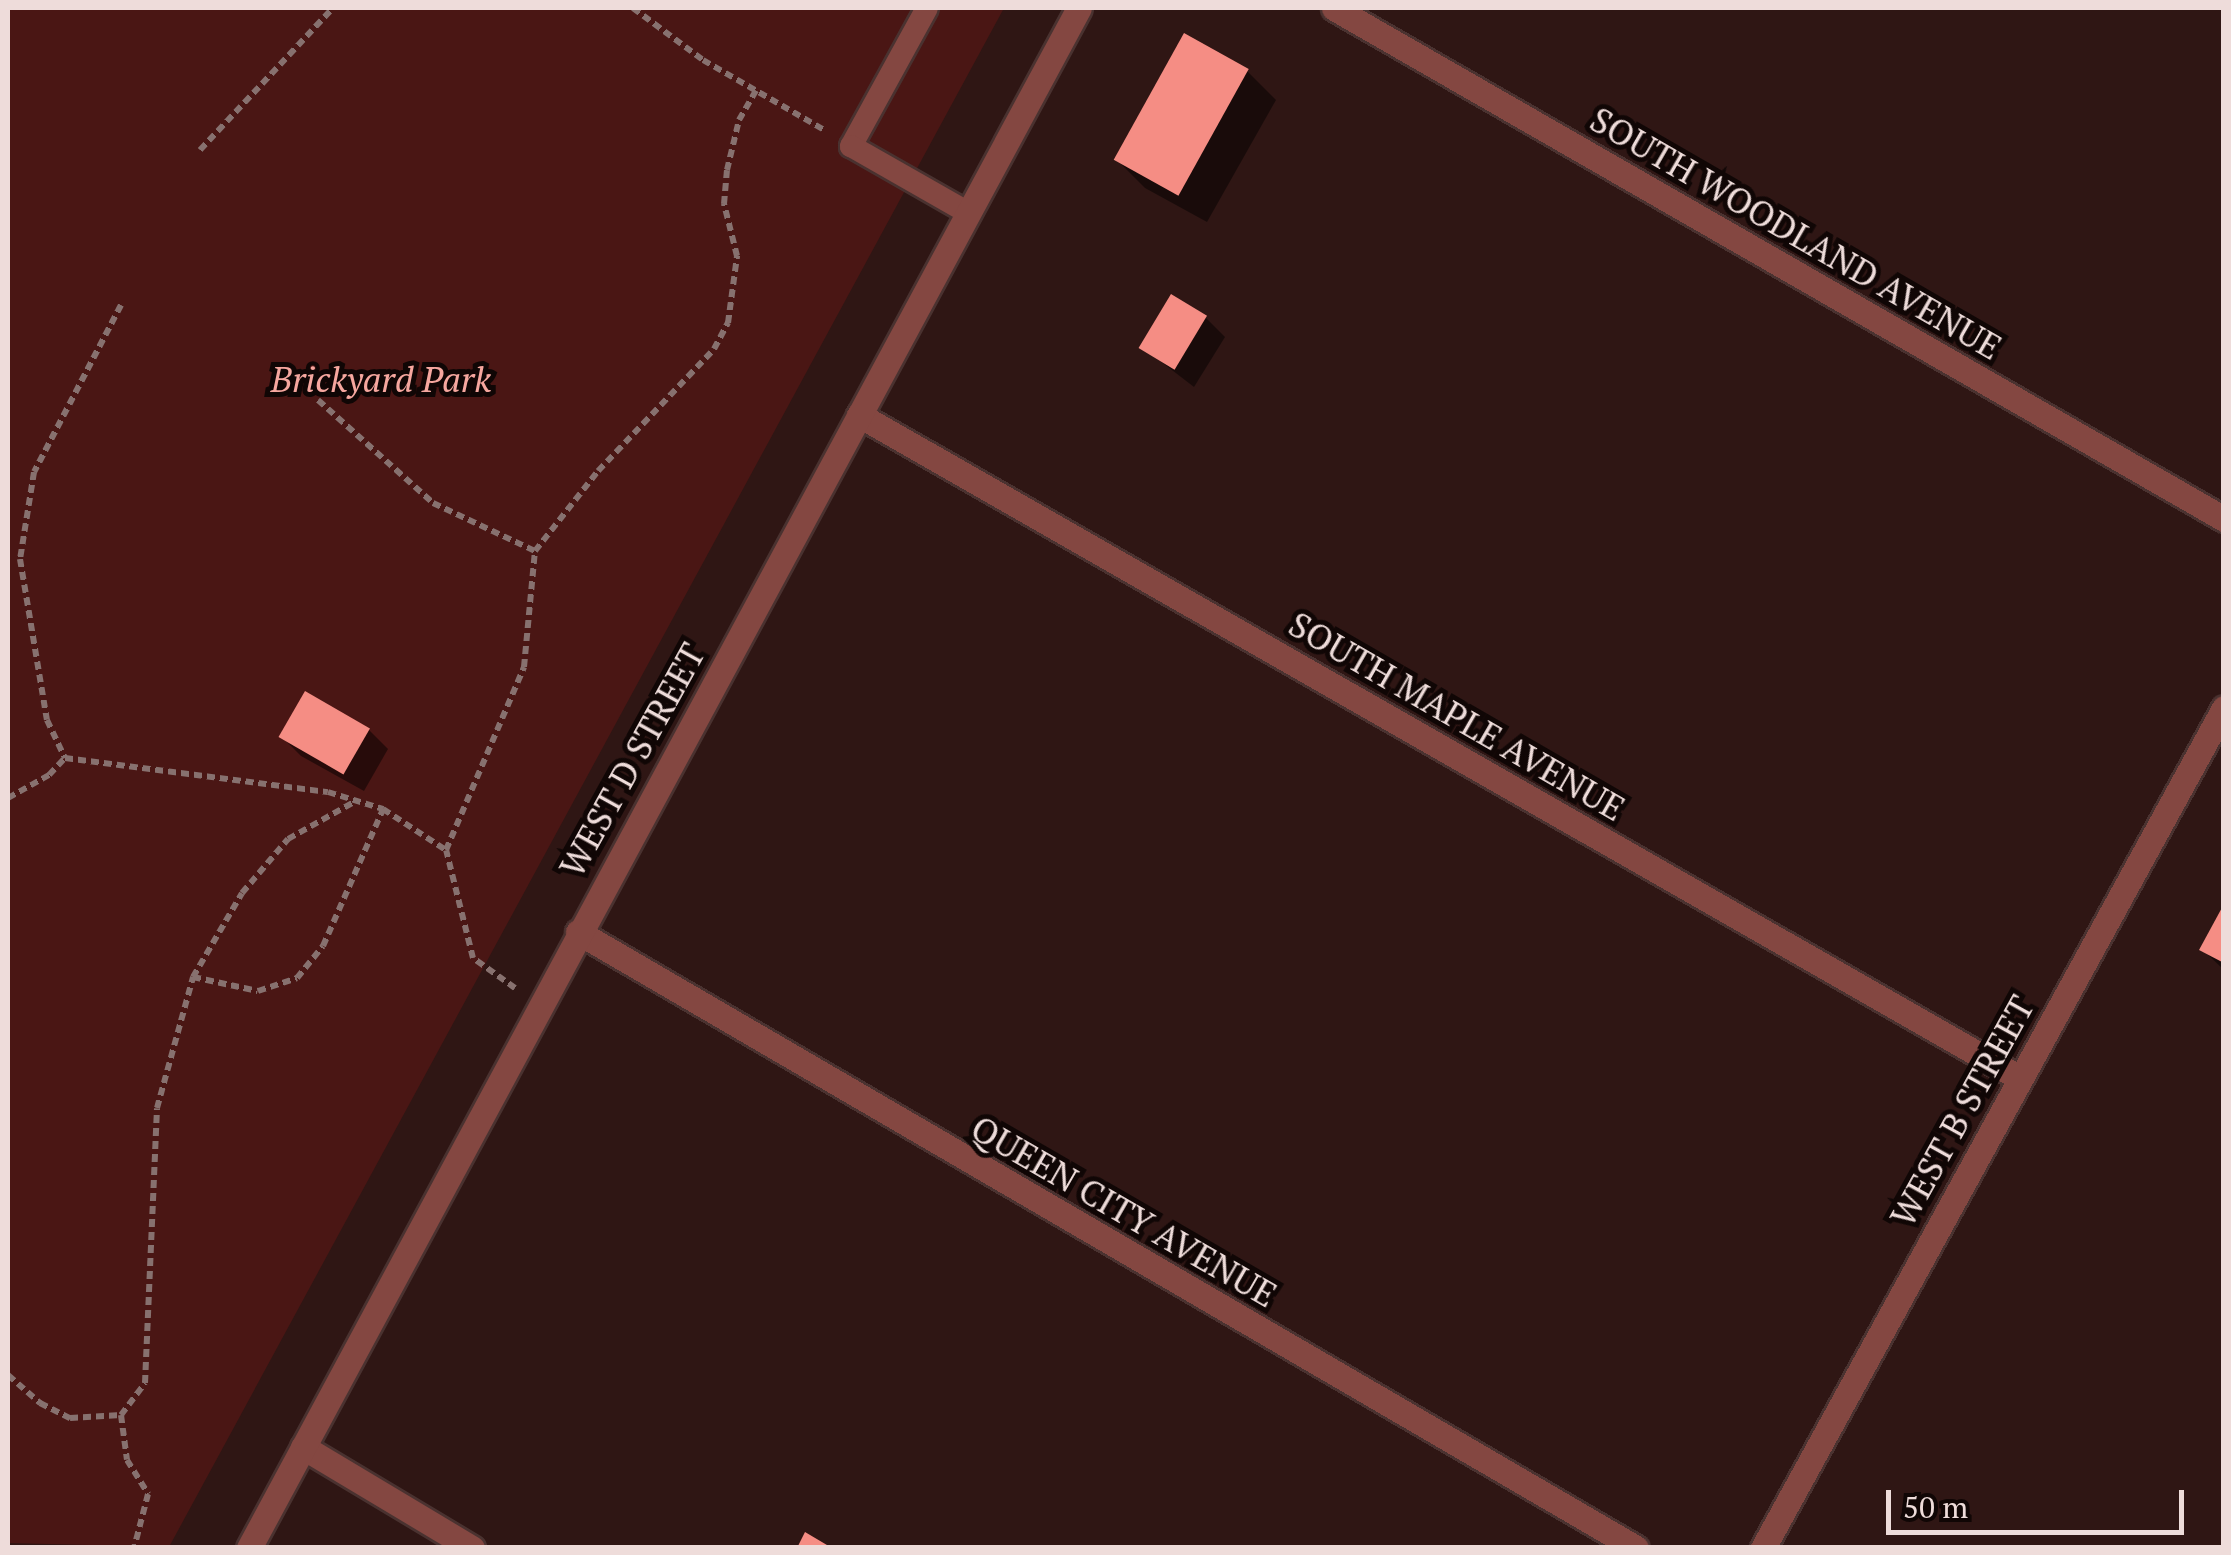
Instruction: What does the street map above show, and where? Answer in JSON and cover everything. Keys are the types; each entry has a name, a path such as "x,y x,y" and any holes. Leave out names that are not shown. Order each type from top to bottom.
{"street":[{"name":"WEST D STREET","path":"249,1548 965,211 1079,8"},
{"name":"SOUTH WOODLAND AVENUE","path":"1334,8 2224,519"},
{"name":"SOUTH MAPLE AVENUE","path":"859,415 2020,1078"},
{"name":"WEST B STREET","path":"1763,1548 2224,708"},
{"name":"QUEEN CITY AVENUE","path":"578,932 1636,1548"},
{"path":"303,1447 472,1548"}],"lane":[{"path":"927,8 851,146 965,211"}],"path":[{"path":"200,150 333,8"},
{"path":"633,8 756,90 851,146"},
{"path":"540,1007 473,958 446,850 524,666 534,552 598,471 714,349 728,323 737,256 724,204 727,170 739,120 756,90"},
{"path":"65,758 46,720 20,559 34,472 121,305"},
{"path":"318,400 433,502 534,552"},
{"path":"8,798 65,758 356,801 384,809 446,850"},
{"path":"134,1548 148,1494 126,1460 121,1414 145,1384 157,1108 193,977 242,892 288,839 356,801"},
{"path":"193,977 258,991 297,978 323,946 384,809"},
{"path":"8,1376 70,1418 121,1414"}],"green space":[{"name":"Brickyard Park","path":"8,8 1004,8 169,1547 8,1543"}],"building":[{"path":"1184,33 1249,69 1178,196 1114,160"},
{"path":"1171,294 1207,316 1175,370 1139,348"},
{"path":"305,691 370,728 343,774 278,737"},
{"path":"2224,904 2224,963 2199,950"},
{"path":"805,1532 832,1548 797,1548"}]}
